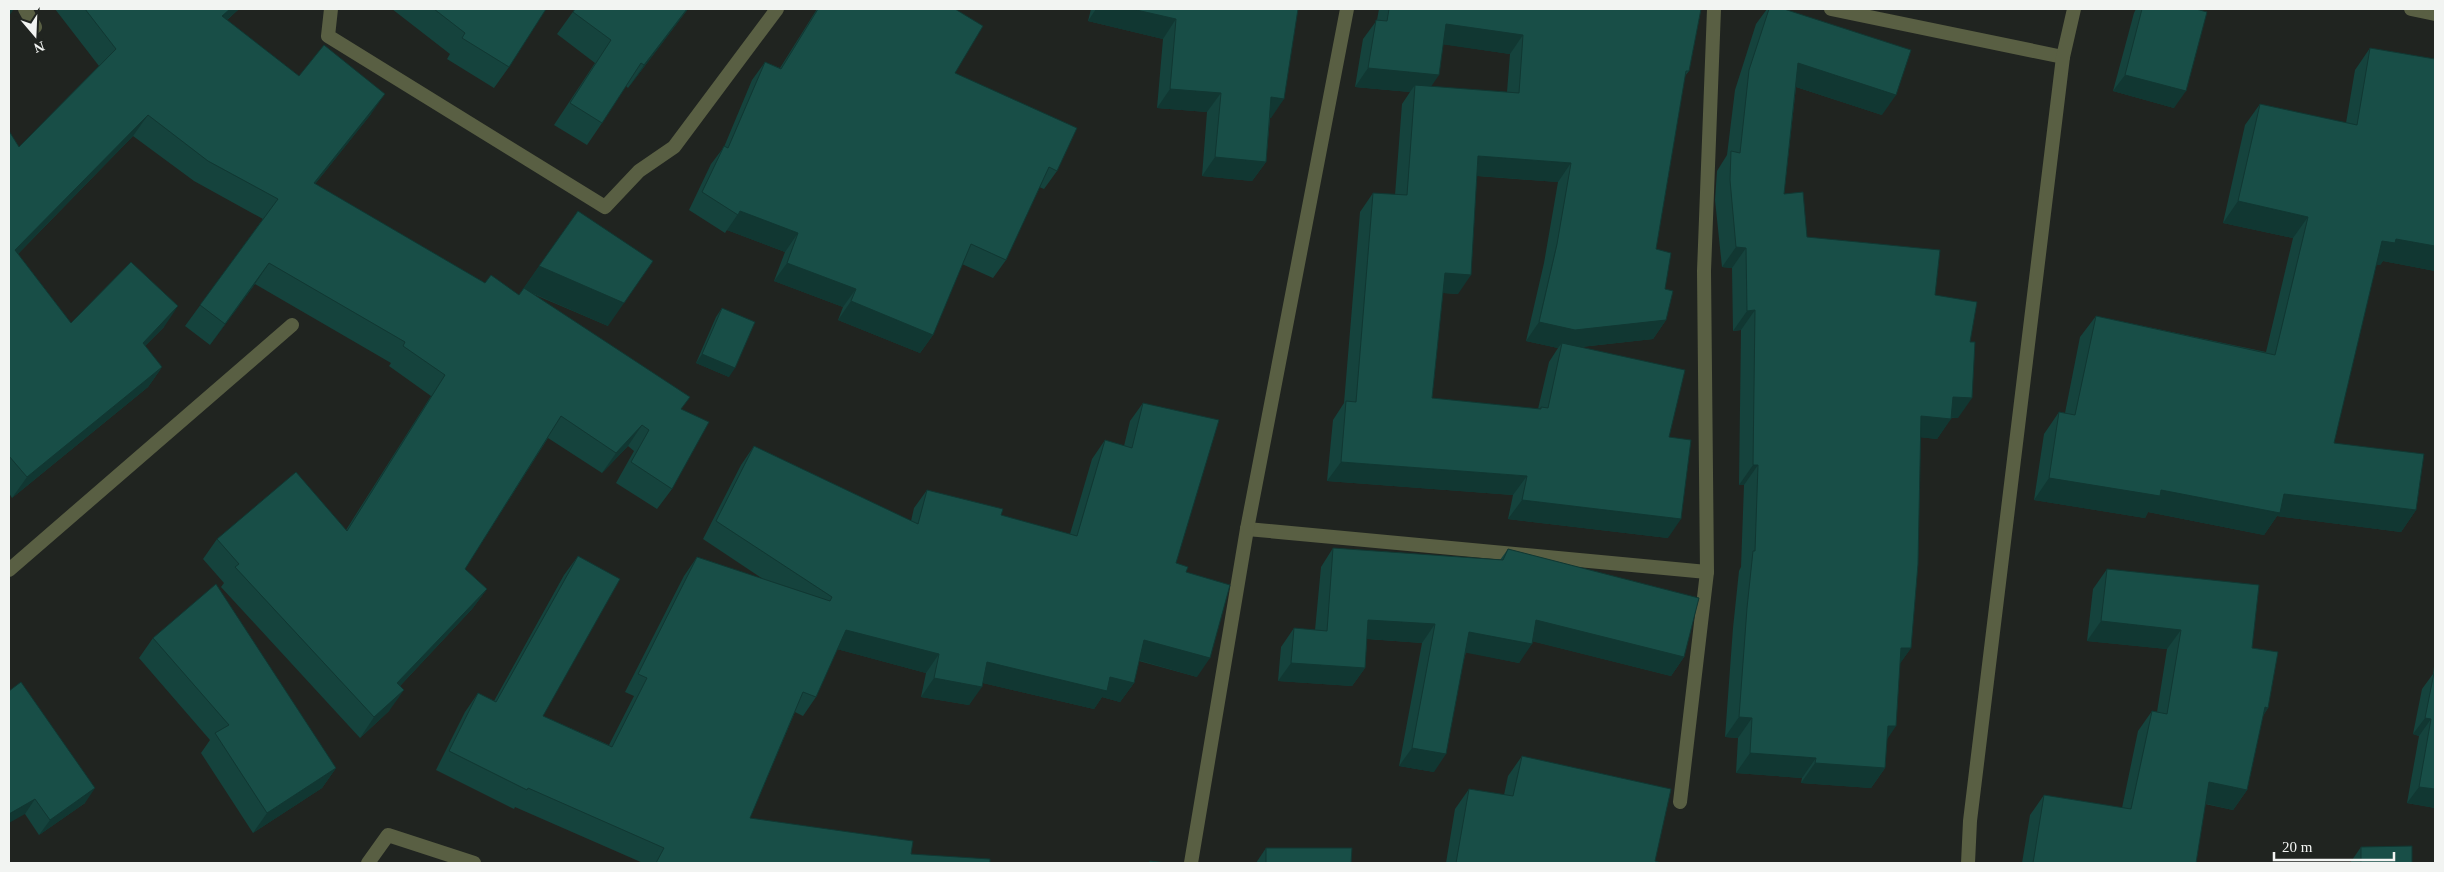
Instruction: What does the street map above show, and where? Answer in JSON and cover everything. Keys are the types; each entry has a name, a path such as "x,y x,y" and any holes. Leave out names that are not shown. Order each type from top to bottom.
{"street":[{"path":"25,9 35,27"},
{"path":"332,9 328,36 605,207 639,171 674,147 777,9"},
{"path":"1191,863 1247,529 1347,9"},
{"path":"1680,802 1707,572 1704,272 1714,9"},
{"path":"1831,9 2063,57"},
{"path":"1968,863 1970,821 2063,57 2074,9"},
{"path":"2411,9 2435,14"},
{"path":"9,570 292,325"},
{"path":"1247,529 1707,572"},
{"path":"368,863 388,835 474,863"}],"building":[{"path":"85,9 230,9 222,16 299,76 324,45 385,94 314,183 485,283 491,275 519,295 524,288 690,397 681,409 709,422 672,489 631,462 649,430 642,425 616,453 561,416 465,569 487,589 397,683 404,690 374,717 235,567 239,564 217,539 296,472 347,531 445,375 403,346 405,342 269,263 225,324 200,305 278,199 208,161 148,115 15,250 71,323 131,262 178,306 143,343 162,367 27,477 9,456 9,131 19,147 116,49"},
{"path":"434,9 546,9 509,67 462,38 465,33"},
{"path":"575,9 687,9 644,65 641,63 602,123 570,103 611,40 573,12"},
{"path":"818,9 955,9 983,26 955,73 1077,128 1057,171 1049,167 1006,260 971,244 933,335 851,301 856,289 787,263 798,233 740,211 738,215 702,192 724,146 728,148 765,62 781,69"},
{"path":"1132,9 1298,9 1284,99 1271,97 1266,162 1215,157 1221,93 1170,89 1176,19"},
{"path":"1389,9 1701,9 1689,71 1686,71 1656,249 1671,253 1665,289 1673,291 1666,320 1575,330 1539,322 1557,244 1571,163 1478,156 1471,275 1445,273 1432,398 1541,409 1541,407 1548,408 1562,343 1685,370 1669,437 1691,440 1681,519 1522,500 1527,476 1341,462 1346,401 1356,402 1373,193 1407,195 1415,85 1519,93 1523,35 1446,24 1439,75 1368,68 1376,20 1387,21"},
{"path":"1769,9 1784,9 1911,50 1896,95 1798,63 1784,194 1803,192 1807,237 1940,250 1935,295 1977,302 1970,342 1975,342 1972,398 1953,397 1951,419 1921,416 1918,564 1911,648 1901,648 1896,726 1888,726 1885,768 1815,763 1816,758 1750,753 1752,718 1739,717 1747,608 1753,551 1755,551 1758,465 1753,465 1755,310 1747,311 1746,248 1736,247 1730,180 1731,151 1740,153 1749,70"},
{"path":"2142,9 2196,9 2207,12 2186,91 2125,75"},
{"path":"2370,48 2435,59 2435,246 2396,239 2395,243 2382,241 2334,443 2424,454 2416,510 2284,494 2280,513 2161,490 2160,496 2049,478 2059,412 2075,415 2096,316 2275,355 2308,217 2238,201 2260,104 2357,125"},
{"path":"578,211 653,261 624,303 539,266"},
{"path":"722,308 755,322 735,368 702,354"},
{"path":"1143,403 1219,420 1176,563 1188,567 1186,572 1230,585 1210,658 1144,640 1134,683 1110,677 1107,691 987,662 982,687 934,678 939,654 846,630 816,697 803,692 750,818 913,841 911,854 990,859 990,863 656,863 664,848 528,788 527,790 449,751 478,693 496,702 578,556 620,579 543,716 612,747 647,678 638,674 697,557 830,601 832,597 716,521 754,446 918,524 927,490 1003,509 1001,515 1077,536 1105,440 1132,448"},
{"path":"1333,548 1503,560 1508,549 1699,598 1684,657 1536,620 1532,644 1469,632 1446,754 1412,748 1435,624 1368,620 1365,668 1291,663 1294,628 1327,631"},
{"path":"2107,569 2259,585 2252,648 2278,652 2268,708 2265,707 2247,790 2209,782 2196,863 2033,863 2044,795 2131,809 2152,711 2167,714 2181,630 2101,621"},
{"path":"216,584 336,768 267,813 215,733 229,725 153,638"},
{"path":"2434,673 2435,789 2419,787 2431,719 2425,718"},
{"path":"21,682 95,788 50,820 35,799 9,814 9,691"},
{"path":"1522,756 1671,789 1655,861 1661,863 1456,863 1469,789 1513,796"},
{"path":"2412,846 2412,863 2361,863 2361,847"},
{"path":"1266,848 1352,848 1351,863 1266,863"},
{"path":"1150,861 1167,863 1149,863"}]}
